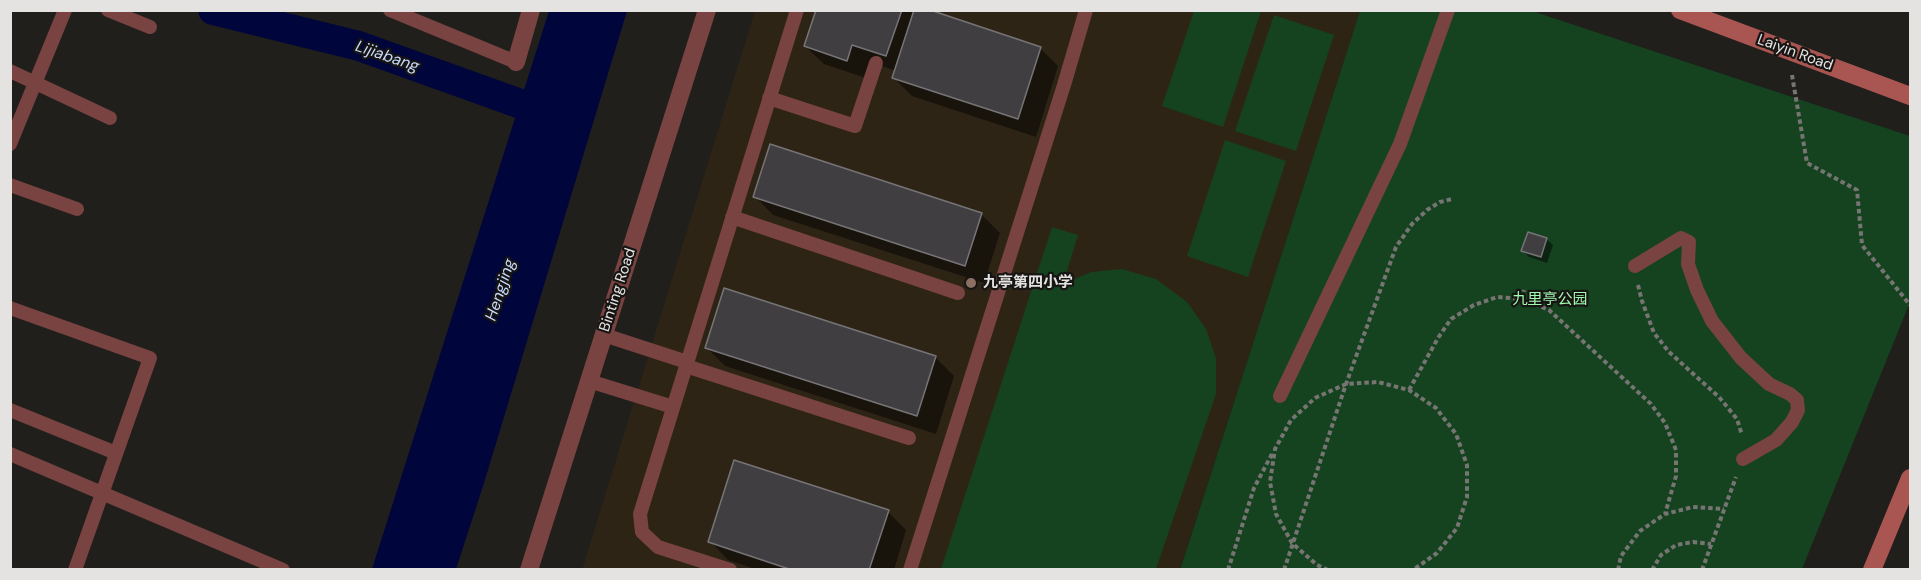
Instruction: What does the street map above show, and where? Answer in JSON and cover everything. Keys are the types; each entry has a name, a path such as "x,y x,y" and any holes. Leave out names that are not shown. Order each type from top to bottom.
{"street":[{"path":"516,62 531,10"},
{"name":"Binting Road","path":"529,570 707,10"},
{"name":"Laiyin Road","path":"1680,10 1705,15 1788,50 1911,96"},
{"path":"1872,570 1911,478"}],"lane":[{"path":"10,144 65,10"},
{"path":"108,10 150,27"},
{"path":"390,10 516,62"},
{"path":"730,570 658,547 642,532 640,514 797,10"},
{"path":"910,570 1086,10"},
{"path":"1280,396 1400,144 1448,10"},
{"path":"770,98 855,126 876,63"},
{"path":"10,71 110,118"},
{"path":"10,185 77,209"},
{"path":"732,217 958,293"},
{"path":"1635,266 1681,237 1689,242 1688,264 1712,321 1741,358 1768,384 1790,394 1797,400 1798,410 1792,422 1776,440 1743,459"},
{"path":"10,308 150,358 75,570"},
{"path":"604,335 909,438"},
{"path":"589,381 673,407"},
{"path":"10,410 116,453"},
{"path":"10,454 283,570"}],"path":[{"path":"1788,50 1807,163 1857,190 1862,245 1911,304"},
{"path":"1284,570 1346,384 1396,247 1412,224 1427,210 1440,202 1452,200"},
{"path":"1635,266 1642,301 1654,333 1669,352 1719,397 1737,419 1742,438 1743,459 1702,570"},
{"path":"1522,299 1524,290"},
{"path":"1409,390 1451,319 1474,305 1497,297 1522,299 1549,310 1651,404 1665,423 1676,450 1676,476 1665,514"},
{"path":"1228,570 1254,488 1291,420 1315,398 1346,384 1378,382 1409,390 1436,408 1456,434 1467,465 1467,497 1457,528 1437,553 1413,570"},
{"path":"1275,449 1270,482 1276,514 1292,543 1317,565 1328,570"},
{"path":"1618,570 1621,556 1640,531 1665,514 1693,507 1724,508"},
{"path":"1652,570 1661,555 1676,545 1693,542 1711,544"}],"shaded area":[{"name":"九亭第四小学","path":"755,11 1360,11 1180,569 582,570"}],"green space":[{"path":"1194,11 1261,11 1223,127 1162,106"},
{"name":"九里亭公园","path":"1360,11 1532,11 1910,136 1910,302 1802,569 1180,570"},
{"path":"1274,15 1334,35 1296,151 1235,131"},
{"path":"1225,140 1286,161 1248,277 1187,256"},
{"path":"1052,227 1078,235 1063,284 1091,272 1122,269 1156,279 1187,302 1206,329 1216,358 1216,394 1156,569 941,569"}],"water":[{"name":"Hengjing","path":"549,11 627,11 484,483 456,569 372,569"}],"building":[{"path":"816,10 902,10 886,56 852,45 847,61 804,46"},
{"path":"914,10 930,10 1041,47 1018,119 892,78"},
{"path":"770,144 982,213 965,266 753,197"},
{"path":"1528,232 1547,238 1541,257 1521,251"},
{"path":"724,288 936,356 917,416 705,348"},
{"path":"734,460 889,510 869,570 792,570 708,542"}],"waterway":[{"name":"Lijiabang","path":"213,10 359,46 557,117"}],"place":[{"name":"九亭第四小学","path":"971,283"}]}
